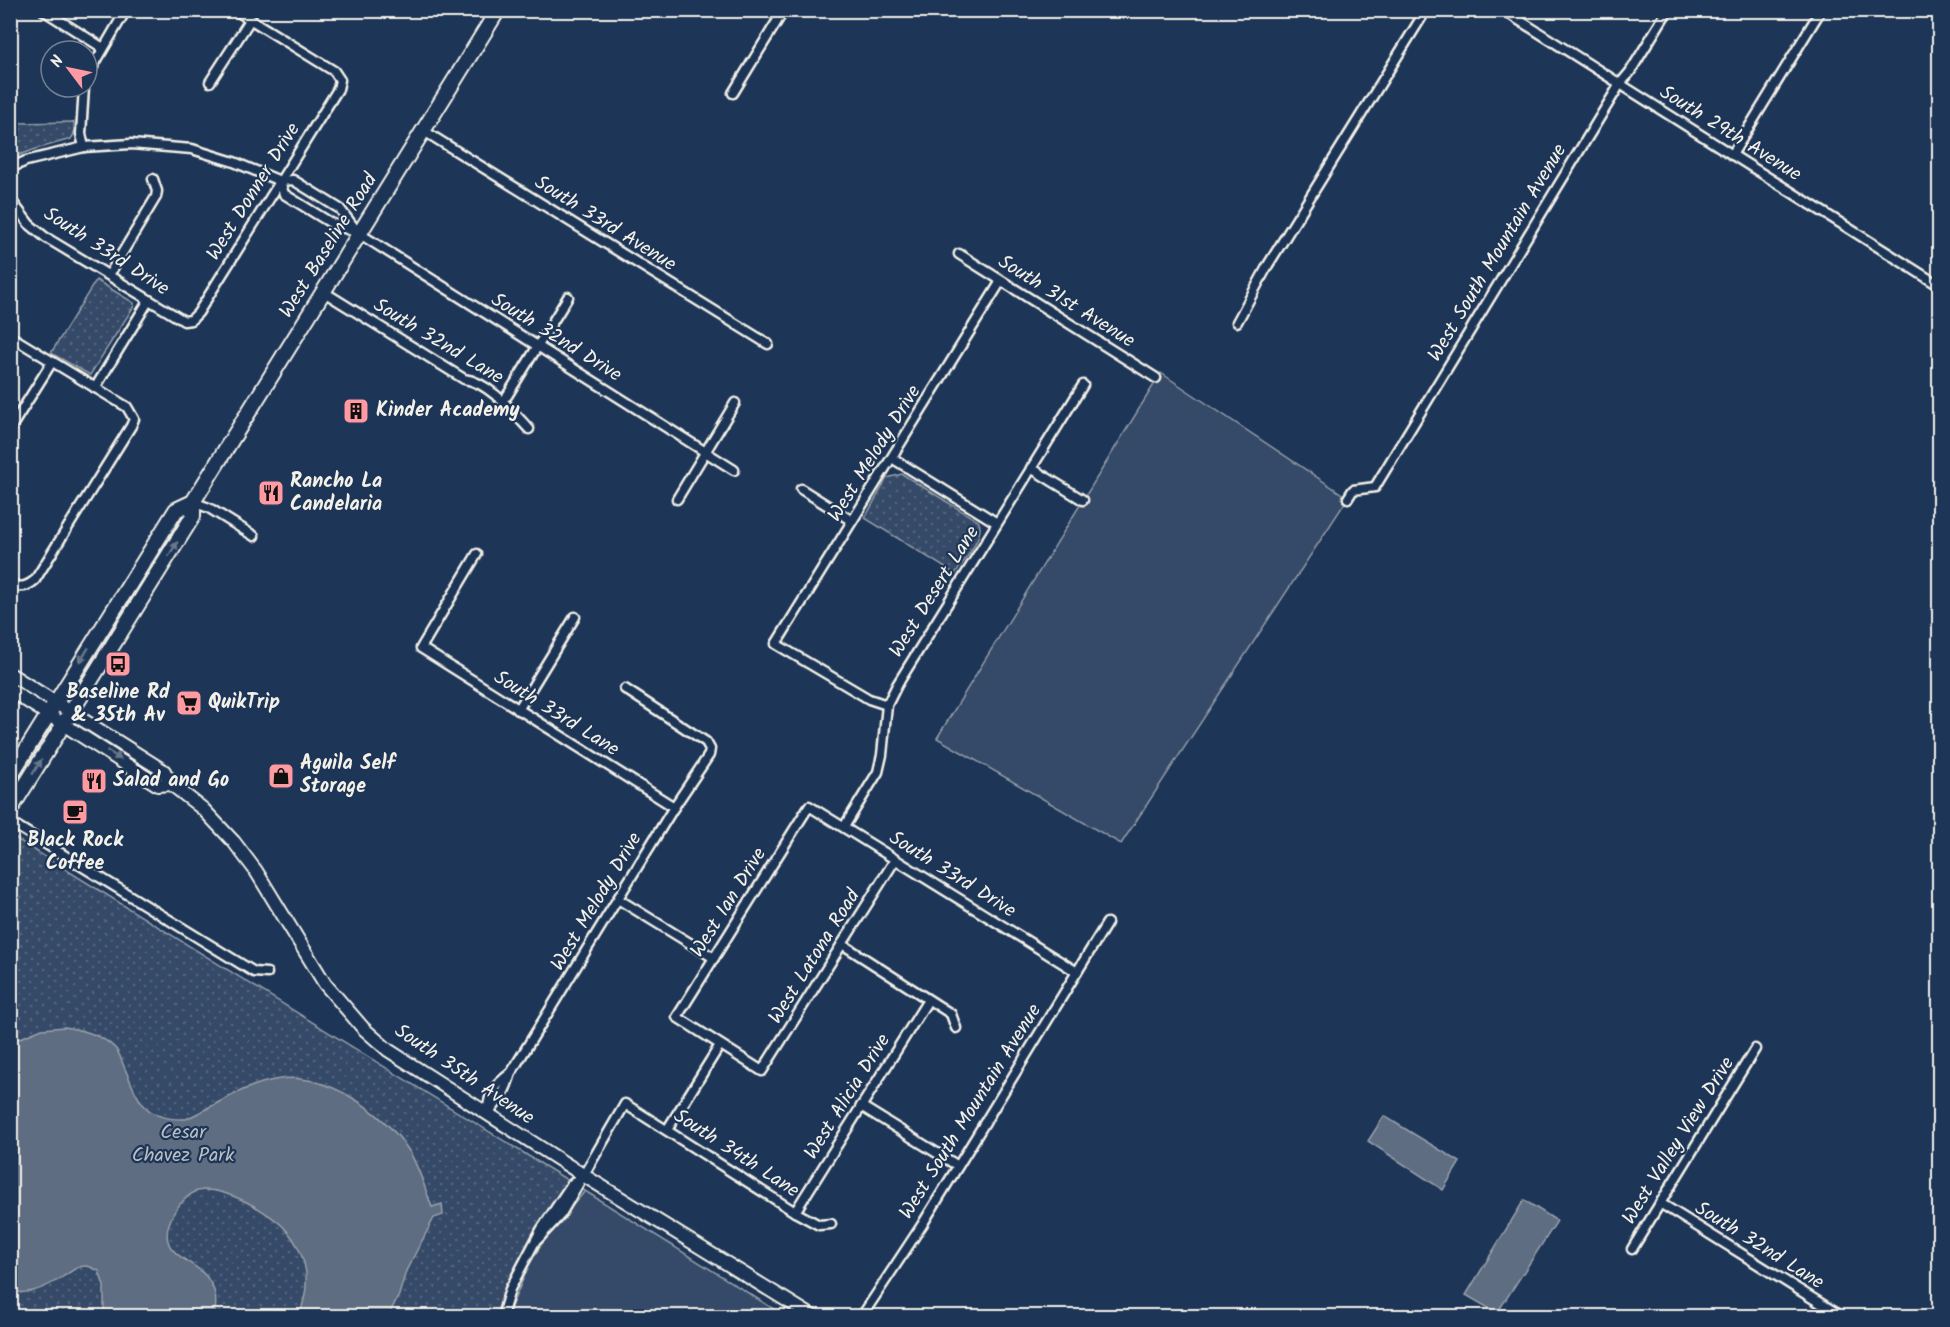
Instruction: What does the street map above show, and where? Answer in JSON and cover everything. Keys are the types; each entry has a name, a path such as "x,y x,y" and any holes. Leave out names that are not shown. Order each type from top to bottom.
{"main road":[{"name":"West Baseline Road","path":"11,774 176,510 193,502 498,10"},
{"name":"West Baseline Road","path":"10,810 194,516 193,502"},
{"path":"132,616 129,606 155,557 160,534"},
{"name":"South 35th Avenue","path":"10,674 51,707 158,784 171,784 203,809 234,842 258,874 325,984 363,1028 388,1050 583,1175 812,1317"},
{"name":"South 35th Avenue","path":"10,690 51,707"}],"street":[{"path":"43,10 103,48"},
{"path":"99,55 126,10"},
{"path":"210,82 250,20 235,10"},
{"path":"733,93 784,10"},
{"path":"1237,322 1268,265 1426,10"},
{"name":"South 29th Avenue","path":"1503,10 1940,286"},
{"name":"West South Mountain Avenue","path":"1348,498 1353,490 1375,487 1620,84 1630,72 1668,10"},
{"path":"1732,155 1821,10"},
{"name":"West Donner Drive","path":"191,320 198,313 338,89 340,80 334,71 250,20"},
{"path":"83,99 81,134 84,147"},
{"name":"South 33rd Avenue","path":"424,131 768,344"},
{"path":"10,168 26,161 84,147 131,144 192,149 234,162 280,181 292,180 340,209 360,234"},
{"path":"109,276 156,197 157,190 153,179"},
{"path":"280,181 284,194 331,223 360,234"},
{"path":"305,207 314,193"},
{"name":"South 33rd Drive","path":"10,199 29,224 45,237 184,321 191,320"},
{"name":"South 32nd Drive","path":"360,234 734,470"},
{"name":"South 31st Avenue","path":"959,254 1155,378"},
{"name":"West Melody Drive","path":"887,705 869,699 776,644 1001,281"},
{"name":"South 32nd Lane","path":"324,292 464,379 476,382 501,400 530,429"},
{"path":"507,396 568,297"},
{"path":"95,388 149,300"},
{"path":"10,336 127,407 134,419 35,580 29,586 22,587 10,583"},
{"path":"10,429 52,362"},
{"name":"West Desert Lane","path":"844,827 878,772 887,705 897,686 1083,385"},
{"path":"677,499 735,403"},
{"path":"891,458 997,523"},
{"path":"1031,468 1083,500"},
{"path":"801,489 852,521"},
{"path":"193,502 209,508 254,536"},
{"name":"South 33rd Lane","path":"477,554 421,648 674,807"},
{"path":"518,710 575,617"},
{"name":"West Melody Drive","path":"487,1114 490,1094 497,1084 511,1072 674,807 709,755 710,749 706,742 625,689"},
{"name":"South 33rd Drive","path":"809,806 1077,972"},
{"name":"West Ian Drive","path":"720,1045 677,1017 809,806"},
{"path":"10,822 254,972 267,973"},
{"name":"West Latona Road","path":"720,1045 762,1071 895,860"},
{"path":"618,899 714,958"},
{"name":"West South Mountain Avenue","path":"862,1317 922,1225 1107,923"},
{"path":"842,944 951,1014 956,1028"},
{"name":"West Alicia Drive","path":"795,1212 928,1000"},
{"path":"667,1130 720,1045"},
{"name":"West Valley View Drive","path":"1632,1249 1755,1049"},
{"name":"South 34th Lane","path":"583,1175 626,1104 795,1212 819,1225 831,1224"},
{"path":"861,1106 958,1166"},
{"path":"502,1317 510,1289 538,1239 546,1233 561,1214 583,1175"},
{"name":"South 32nd Lane","path":"1660,1203 1841,1317"}],"green space":[{"path":"11,120 14,123 74,122 74,134 71,139 11,158"},
{"path":"96,280 134,303 134,306 90,375 51,353"},
{"path":"1161,373 1348,498 1121,844 937,738"},
{"path":"902,474 978,521 980,527 977,540 955,574 865,518 887,478"},
{"name":"Cesar Chavez Park","path":"10,835 585,1191 547,1235 529,1265 507,1316 11,1316"},
{"path":"585,1191 785,1316 507,1316 529,1265 547,1235"}],"shaded area":[{"path":"65,1027 98,1036 110,1043 119,1054 138,1097 151,1112 160,1116 186,1119 251,1087 274,1080 293,1079 312,1081 332,1088 368,1108 384,1122 409,1151 432,1207 442,1204 443,1215 434,1218 406,1271 399,1295 388,1316 299,1316 305,1297 306,1277 303,1259 293,1238 271,1216 259,1209 233,1196 208,1190 194,1192 181,1203 170,1221 167,1235 174,1251 204,1274 210,1282 216,1299 214,1316 104,1316 104,1286 99,1271 87,1266 76,1268 38,1289 24,1292 11,1291 11,1042 42,1029"},
{"path":"1384,1116 1460,1162 1443,1190 1368,1141"},
{"path":"1524,1200 1557,1221 1497,1313 1466,1295"}],"place":[{"name":"Kinder Academy","path":"356,411"},
{"name":"Rancho La Candelaria","path":"271,493"},
{"name":"Baseline Rd & 35th Av","path":"118,664"},
{"name":"QuikTrip","path":"189,703"},
{"name":"Aguila Self Storage","path":"281,776"},
{"name":"Salad and Go","path":"94,781"},
{"name":"Black Rock Coffee","path":"75,812"}]}
